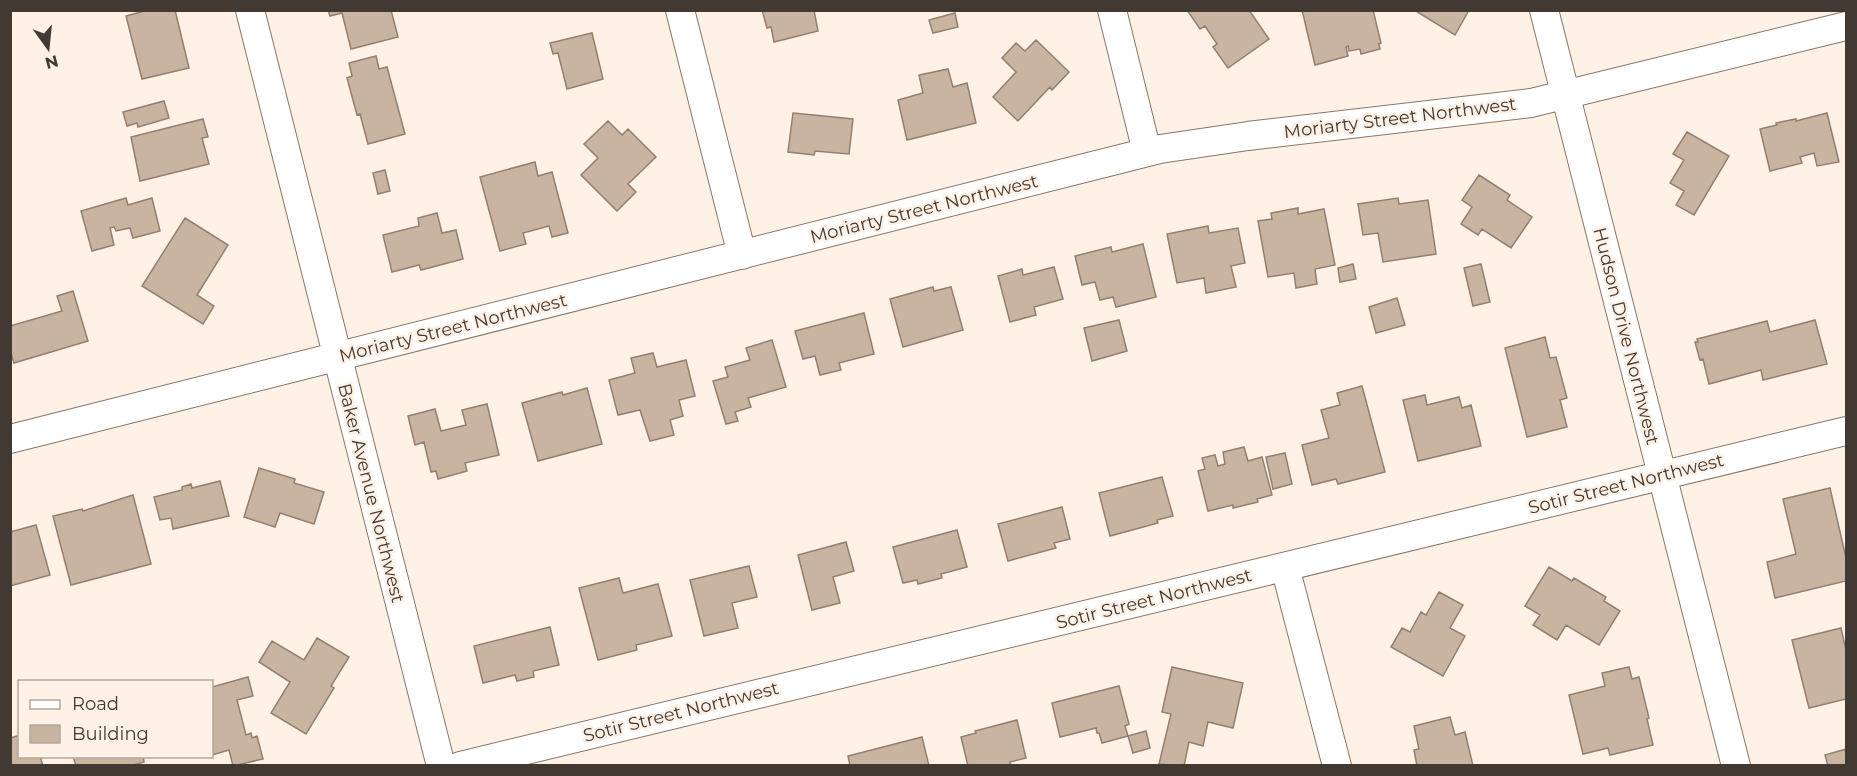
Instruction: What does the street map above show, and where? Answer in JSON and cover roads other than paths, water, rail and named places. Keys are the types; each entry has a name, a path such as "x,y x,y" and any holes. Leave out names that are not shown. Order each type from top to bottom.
{"street":[{"name":"Baker Avenue Northwest","path":"250,10 441,765"},
{"path":"680,10 742,255"},
{"path":"1112,10 1148,152"},
{"name":"Hudson Drive Northwest","path":"1544,10 1736,765"},
{"name":"Moriarty Street Northwest","path":"10,439 1160,148 1532,103 1846,26"},
{"name":"Sotir Street Northwest","path":"460,765 1846,431"},
{"path":"1285,567 1336,765"}]}
